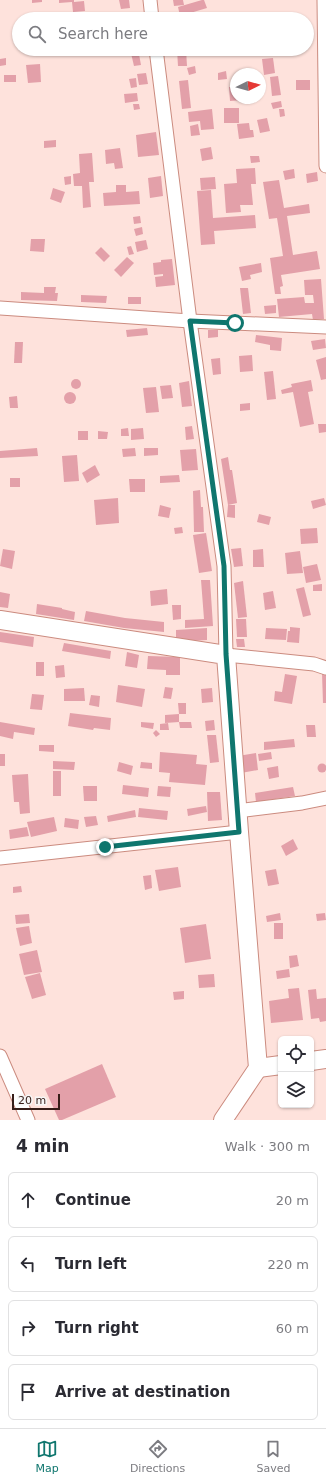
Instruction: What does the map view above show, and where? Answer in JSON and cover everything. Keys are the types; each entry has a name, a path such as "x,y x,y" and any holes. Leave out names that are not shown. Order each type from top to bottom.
{"main road":[{"path":"0,620 226,654 258,1068 223,1120"},
{"path":"314,1061 326,1059"},
{"path":"258,1068 278,1065"}],"street":[{"path":"150,0 151,12"},
{"path":"324,0 326,166"},
{"path":"157,56 190,321 224,566 226,654 314,664 326,668"},
{"path":"0,308 190,321 326,327"},
{"path":"238,811 302,803 326,798"},
{"path":"0,858 239,832"},
{"path":"0,1056 28,1120"}],"building":[{"path":"32,0 42,0 42,2 32,3"},
{"path":"59,0 74,0 74,2 84,1 85,11 73,12 72,2 59,3"},
{"path":"119,0 129,0 130,8 121,9"},
{"path":"173,0 183,0 184,5 174,6"},
{"path":"204,0 207,8 194,12 179,12 178,7"},
{"path":"132,56 139,56 141,65 134,66"},
{"path":"177,56 186,56 187,66 178,66"},
{"path":"6,58 6,65 0,66 0,59"},
{"path":"273,58 275,73 266,75 266,68 263,68 262,59"},
{"path":"40,64 41,82 28,83 26,65"},
{"path":"195,66 196,73 189,75 187,68"},
{"path":"226,71 227,79 218,80 218,73"},
{"path":"146,73 148,84 139,85 137,74"},
{"path":"4,75 16,75 16,82 4,82"},
{"path":"278,76 281,95 272,96 270,77"},
{"path":"136,78 137,87 131,88 129,79"},
{"path":"188,80 191,108 182,109 179,81"},
{"path":"296,80 310,80 310,90 296,90"},
{"path":"137,93 138,101 125,103 124,94"},
{"path":"281,101 282,107 273,109 271,103"},
{"path":"133,104 139,104 140,109 134,110"},
{"path":"224,108 239,108 239,123 224,123"},
{"path":"212,109 214,129 201,130 200,121 189,122 188,112"},
{"path":"279,109 284,109 285,116 280,117"},
{"path":"267,118 270,131 260,133 257,120"},
{"path":"249,123 250,130 253,130 254,137 239,139 237,124"},
{"path":"198,124 200,135 191,136 190,126"},
{"path":"156,132 159,155 138,157 136,135"},
{"path":"56,140 56,147 44,148 44,141"},
{"path":"211,147 213,159 202,161 200,149"},
{"path":"120,148 123,168 115,169 114,163 106,164 105,150"},
{"path":"92,153 94,182 89,182 91,207 83,208 82,186 74,186 73,174 80,173 79,154"},
{"path":"250,156 259,156 260,162 251,163"},
{"path":"255,168 256,184 251,184 253,205 240,205 241,212 226,213 224,184 237,183 236,169"},
{"path":"294,169 295,178 285,180 283,171"},
{"path":"317,172 318,181 307,183 306,174"},
{"path":"71,176 71,184 65,185 64,177"},
{"path":"161,176 163,196 150,198 148,178"},
{"path":"215,177 216,189 201,190 200,178"},
{"path":"279,180 284,208 309,204 310,213 287,216 293,255 317,251 320,269 281,275 283,286 280,287 281,294 275,294 270,258 283,256 277,218 269,219 263,182"},
{"path":"116,185 126,185 126,192 139,191 140,204 104,206 103,193 116,192"},
{"path":"53,188 65,192 61,203 50,199"},
{"path":"211,190 213,218 255,215 256,228 214,231 215,244 201,245 197,191"},
{"path":"140,216 141,223 134,224 133,217"},
{"path":"142,227 143,234 136,236 134,229"},
{"path":"31,239 45,239 44,252 30,251"},
{"path":"146,240 148,249 137,252 135,242"},
{"path":"131,246 134,254 129,255 127,247"},
{"path":"101,247 110,256 104,262 95,253"},
{"path":"127,257 134,263 121,277 114,270"},
{"path":"172,259 175,285 156,287 155,277 163,276 163,274 154,275 153,263 161,262 161,260"},
{"path":"261,263 262,272 250,275 251,279 242,281 239,267"},
{"path":"321,279 324,319 313,320 312,314 279,317 277,299 304,297 305,303 314,303 313,295 305,295 304,280"},
{"path":"44,287 56,287 55,293 58,293 57,301 21,300 21,292 44,293"},
{"path":"240,288 248,288 251,313 243,314"},
{"path":"81,295 107,296 106,303 81,302"},
{"path":"128,297 141,297 141,304 128,304"},
{"path":"276,305 276,313 265,314 264,306"},
{"path":"147,328 148,335 127,337 126,330"},
{"path":"208,330 218,330 218,337 208,338"},
{"path":"256,335 282,338 281,351 270,350 270,345 255,342"},
{"path":"325,339 326,348 313,350 311,341"},
{"path":"15,342 23,342 22,363 14,363"},
{"path":"252,355 253,371 240,372 239,356"},
{"path":"326,357 326,379 321,380 316,360"},
{"path":"220,358 221,374 213,375 211,359"},
{"path":"273,371 276,399 267,400 264,372"},
{"path":"74,379 78,379 80,380 80,388 74,389 71,386 71,382"},
{"path":"311,380 313,391 308,392 314,424 300,427 293,392 282,394 281,390 292,387 291,384"},
{"path":"189,381 192,406 182,407 179,383"},
{"path":"171,385 173,398 162,399 160,386"},
{"path":"156,387 159,412 146,413 143,388"},
{"path":"70,392 74,394 76,398 74,402 70,404 66,402 64,398 66,394"},
{"path":"17,396 18,408 10,408 9,397"},
{"path":"250,403 250,410 240,411 240,404"},
{"path":"318,424 326,424 326,432 319,433"},
{"path":"192,426 194,439 186,440 185,427"},
{"path":"128,428 129,436 121,436 121,429"},
{"path":"143,428 144,439 131,440 131,429"},
{"path":"78,431 88,431 88,440 78,440"},
{"path":"98,431 108,432 107,439 98,439"},
{"path":"37,448 38,456 0,458 0,451"},
{"path":"135,448 136,456 123,457 122,449"},
{"path":"144,448 158,448 158,455 144,456"},
{"path":"196,449 198,470 182,471 180,450"},
{"path":"77,455 79,481 64,482 62,456"},
{"path":"228,457 230,470 232,470 237,503 228,505 221,459"},
{"path":"95,465 100,475 87,483 82,473"},
{"path":"179,475 180,482 160,483 160,476"},
{"path":"10,478 20,478 20,487 10,487"},
{"path":"129,479 145,479 145,492 130,492"},
{"path":"200,490 201,507 203,507 204,532 194,532 193,491"},
{"path":"118,498 119,523 96,525 94,500"},
{"path":"324,498 326,505 313,509 311,501"},
{"path":"160,505 171,508 169,518 158,516"},
{"path":"228,505 235,505 235,518 227,517"},
{"path":"259,514 271,517 269,525 257,522"},
{"path":"182,527 183,533 175,534 174,528"},
{"path":"317,528 318,543 301,544 300,529"},
{"path":"206,533 212,571 199,573 193,535"},
{"path":"241,548 243,566 234,567 231,549"},
{"path":"3,549 15,551 12,569 0,566"},
{"path":"263,549 264,567 253,567 253,550"},
{"path":"300,551 303,573 287,574 285,553"},
{"path":"317,564 321,580 306,583 303,567"},
{"path":"201,580 210,580 213,626 185,628 185,620 204,619"},
{"path":"243,581 247,617 238,618 234,583"},
{"path":"322,584 322,591 313,591 313,585"},
{"path":"304,587 311,615 303,617 296,589"},
{"path":"167,589 168,604 151,606 150,591"},
{"path":"273,591 276,608 265,610 263,593"},
{"path":"0,592 10,594 8,608 0,607"},
{"path":"37,604 62,608 75,612 74,620 36,614"},
{"path":"172,605 181,605 181,619 173,620"},
{"path":"86,611 125,618 164,622 164,632 124,628 84,621"},
{"path":"236,619 246,619 247,637 237,637"},
{"path":"290,627 300,628 299,643 287,642"},
{"path":"207,628 207,640 176,642 176,630"},
{"path":"266,628 287,629 286,640 265,639"},
{"path":"0,632 34,637 33,647 0,642"},
{"path":"236,639 244,639 245,647 237,647"},
{"path":"64,643 111,651 110,659 62,651"},
{"path":"127,652 139,655 137,668 125,666"},
{"path":"148,656 180,657 180,675 166,675 166,670 147,669"},
{"path":"36,662 44,662 44,676 36,676"},
{"path":"64,665 65,677 56,678 55,666"},
{"path":"326,672 326,703 323,703 322,673"},
{"path":"285,674 297,676 292,704 274,701 275,691 282,692"},
{"path":"118,685 145,689 142,707 116,702"},
{"path":"165,687 173,688 171,699 163,698"},
{"path":"84,688 85,701 64,701 64,689"},
{"path":"212,688 213,702 202,703 201,689"},
{"path":"32,694 44,695 42,710 30,709"},
{"path":"91,695 100,696 99,707 89,705"},
{"path":"178,703 186,703 186,714 179,714"},
{"path":"70,713 111,718 110,730 94,728 93,730 68,726"},
{"path":"179,714 179,722 165,723 165,715"},
{"path":"214,720 215,730 206,731 205,721"},
{"path":"0,722 35,728 34,735 14,732 13,739 0,736"},
{"path":"141,722 154,723 153,729 141,727"},
{"path":"179,722 191,722 192,728 180,728"},
{"path":"168,723 169,730 160,730 160,724"},
{"path":"306,725 315,725 316,737 307,737"},
{"path":"156,730 160,734 156,737 153,733"},
{"path":"207,735 216,735 219,762 210,763"},
{"path":"294,739 295,747 264,750 264,742"},
{"path":"39,745 54,745 54,752 39,751"},
{"path":"160,752 197,755 196,764 207,765 205,785 169,782 170,773 159,772"},
{"path":"271,752 272,759 259,761 258,754"},
{"path":"256,753 258,770 241,773 238,756"},
{"path":"0,754 5,754 5,766 0,766"},
{"path":"53,761 75,762 74,770 53,769"},
{"path":"119,762 133,766 131,775 117,771"},
{"path":"141,762 152,763 152,769 140,768"},
{"path":"320,764 324,764 326,768 324,772 320,772 318,770 318,766"},
{"path":"278,766 279,777 269,779 267,768"},
{"path":"53,771 61,771 61,796 53,796"},
{"path":"28,774 30,813 20,814 19,802 14,802 12,775"},
{"path":"123,785 149,788 148,797 122,794"},
{"path":"83,786 97,786 97,801 84,801"},
{"path":"158,786 171,787 170,797 157,796"},
{"path":"293,787 295,796 256,802 255,793"},
{"path":"207,792 220,792 222,820 208,821"},
{"path":"206,806 207,812 188,816 187,809"},
{"path":"139,808 168,811 167,820 138,817"},
{"path":"135,810 136,817 108,822 107,816"},
{"path":"96,816 98,825 86,827 84,817"},
{"path":"54,817 57,831 31,837 27,822"},
{"path":"65,818 79,820 78,829 64,827"},
{"path":"27,827 29,836 10,839 9,830"},
{"path":"293,839 298,849 286,856 281,846"},
{"path":"178,867 181,887 159,891 155,870"},
{"path":"276,869 279,884 268,886 265,871"},
{"path":"151,875 152,888 145,890 143,876"},
{"path":"21,886 22,892 13,893 13,887"},
{"path":"280,913 281,920 267,922 266,916"},
{"path":"325,913 326,920 317,921 316,914"},
{"path":"29,914 30,923 16,924 15,915"},
{"path":"274,923 283,923 283,939 274,939"},
{"path":"206,924 211,959 185,963 180,928"},
{"path":"29,926 32,943 20,946 16,928"},
{"path":"37,950 42,972 24,975 19,954"},
{"path":"297,955 299,966 290,968 289,956"},
{"path":"289,969 290,977 277,979 276,971"},
{"path":"40,973 46,995 32,999 25,977"},
{"path":"214,974 215,987 199,988 198,975"},
{"path":"299,988 303,1020 271,1023 269,1001 289,998 288,989"},
{"path":"316,989 317,999 326,998 326,1021 320,1022 319,1018 311,1019 308,990"},
{"path":"184,991 184,999 174,1000 173,992"},
{"path":"102,1064 116,1097 59,1120 45,1089"}],"route":[{"path":"105,847 239,832 226,654 224,566 190,321 235,323"}]}
